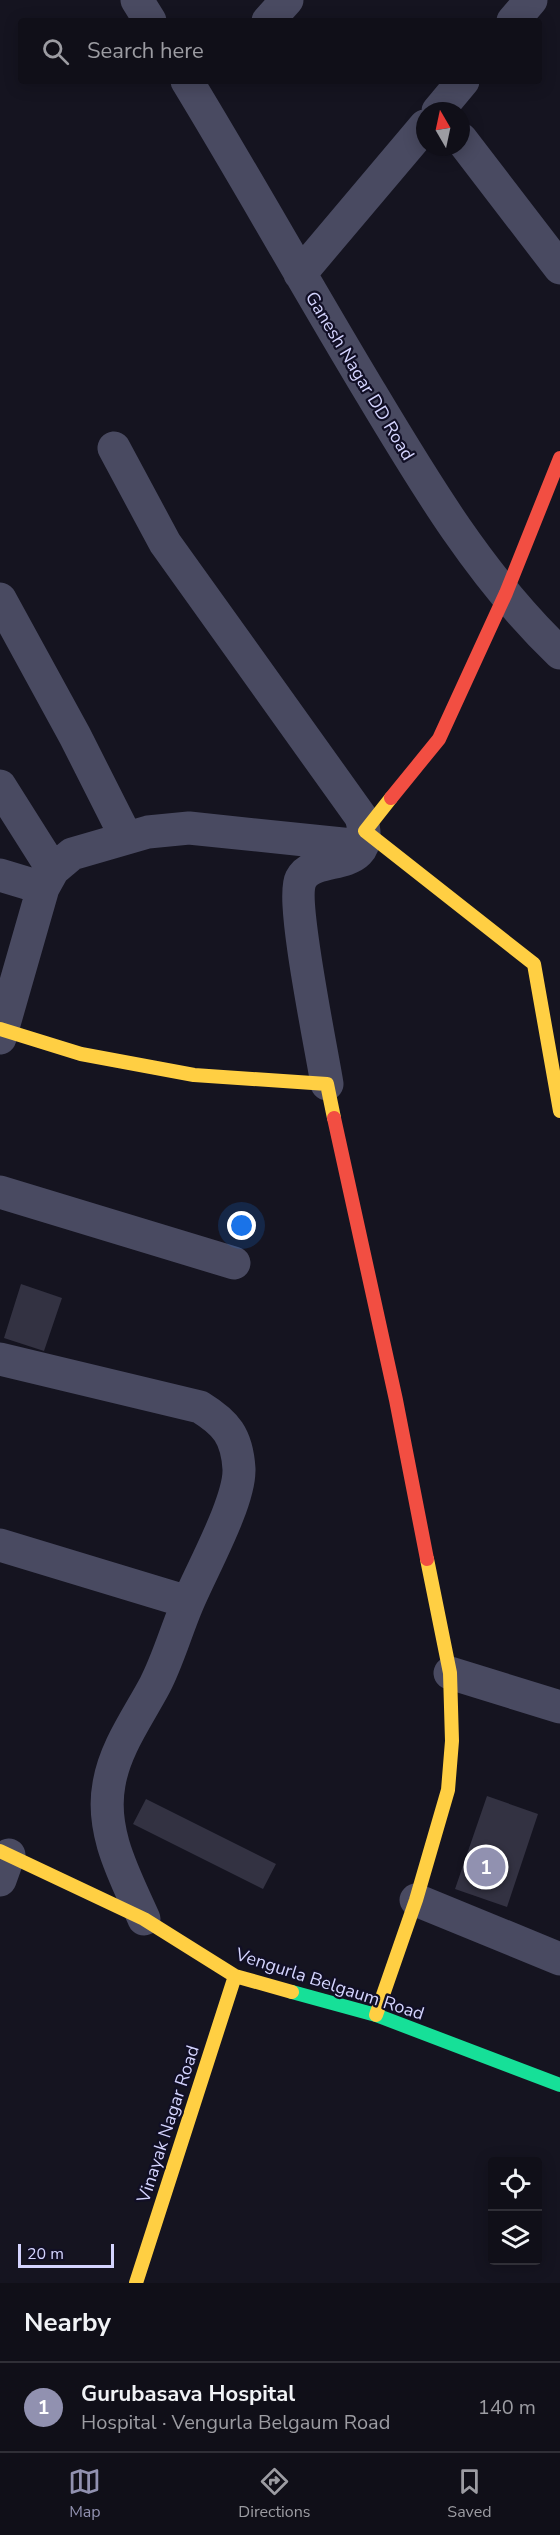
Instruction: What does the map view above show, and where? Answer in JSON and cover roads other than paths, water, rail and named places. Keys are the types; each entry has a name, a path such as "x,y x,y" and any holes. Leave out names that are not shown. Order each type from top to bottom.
{"street":[{"path":"137,0 148,18"},
{"path":"271,18 287,0"},
{"path":"516,18 531,0"},
{"path":"445,102 460,84"},
{"name":"Ganesh Nagar DD Road","path":"200,87 300,274 426,485 506,593 536,630 560,653"},
{"path":"300,274 416,137"},
{"path":"470,151 560,268"},
{"path":"114,448 165,543 361,817 364,838"},
{"path":"376,2015 416,1900 448,1790 452,1741 450,1673 396,1400 327,1084 300,924 299,889 301,878 312,869 352,858 364,838 439,739 506,593 560,458"},
{"path":"0,599 75,736 126,837"},
{"path":"0,786 48,879"},
{"path":"327,1084 194,1075 81,1054 1,1032 48,879 72,854 126,837 189,828 364,838 534,964 560,1111"},
{"path":"0,875 48,879"},
{"path":"0,1192 234,1263"},
{"path":"0,1359 200,1407 221,1420 234,1442 239,1470 234,1497 188,1602 157,1682 115,1757 108,1786 108,1826 119,1862 144,1919"},
{"path":"0,1545 188,1602"},
{"path":"450,1673 560,1707"},
{"name":"Vengurla Belgaum Road","path":"3,1862 144,1919 235,1976 376,2015 560,2085"},
{"path":"416,1900 560,1959"},
{"name":"Vinayak Nagar Road","path":"136,2283 235,1976"}],"place":[{"name":"Gurubasava Hospital","path":"486,1867"}]}
